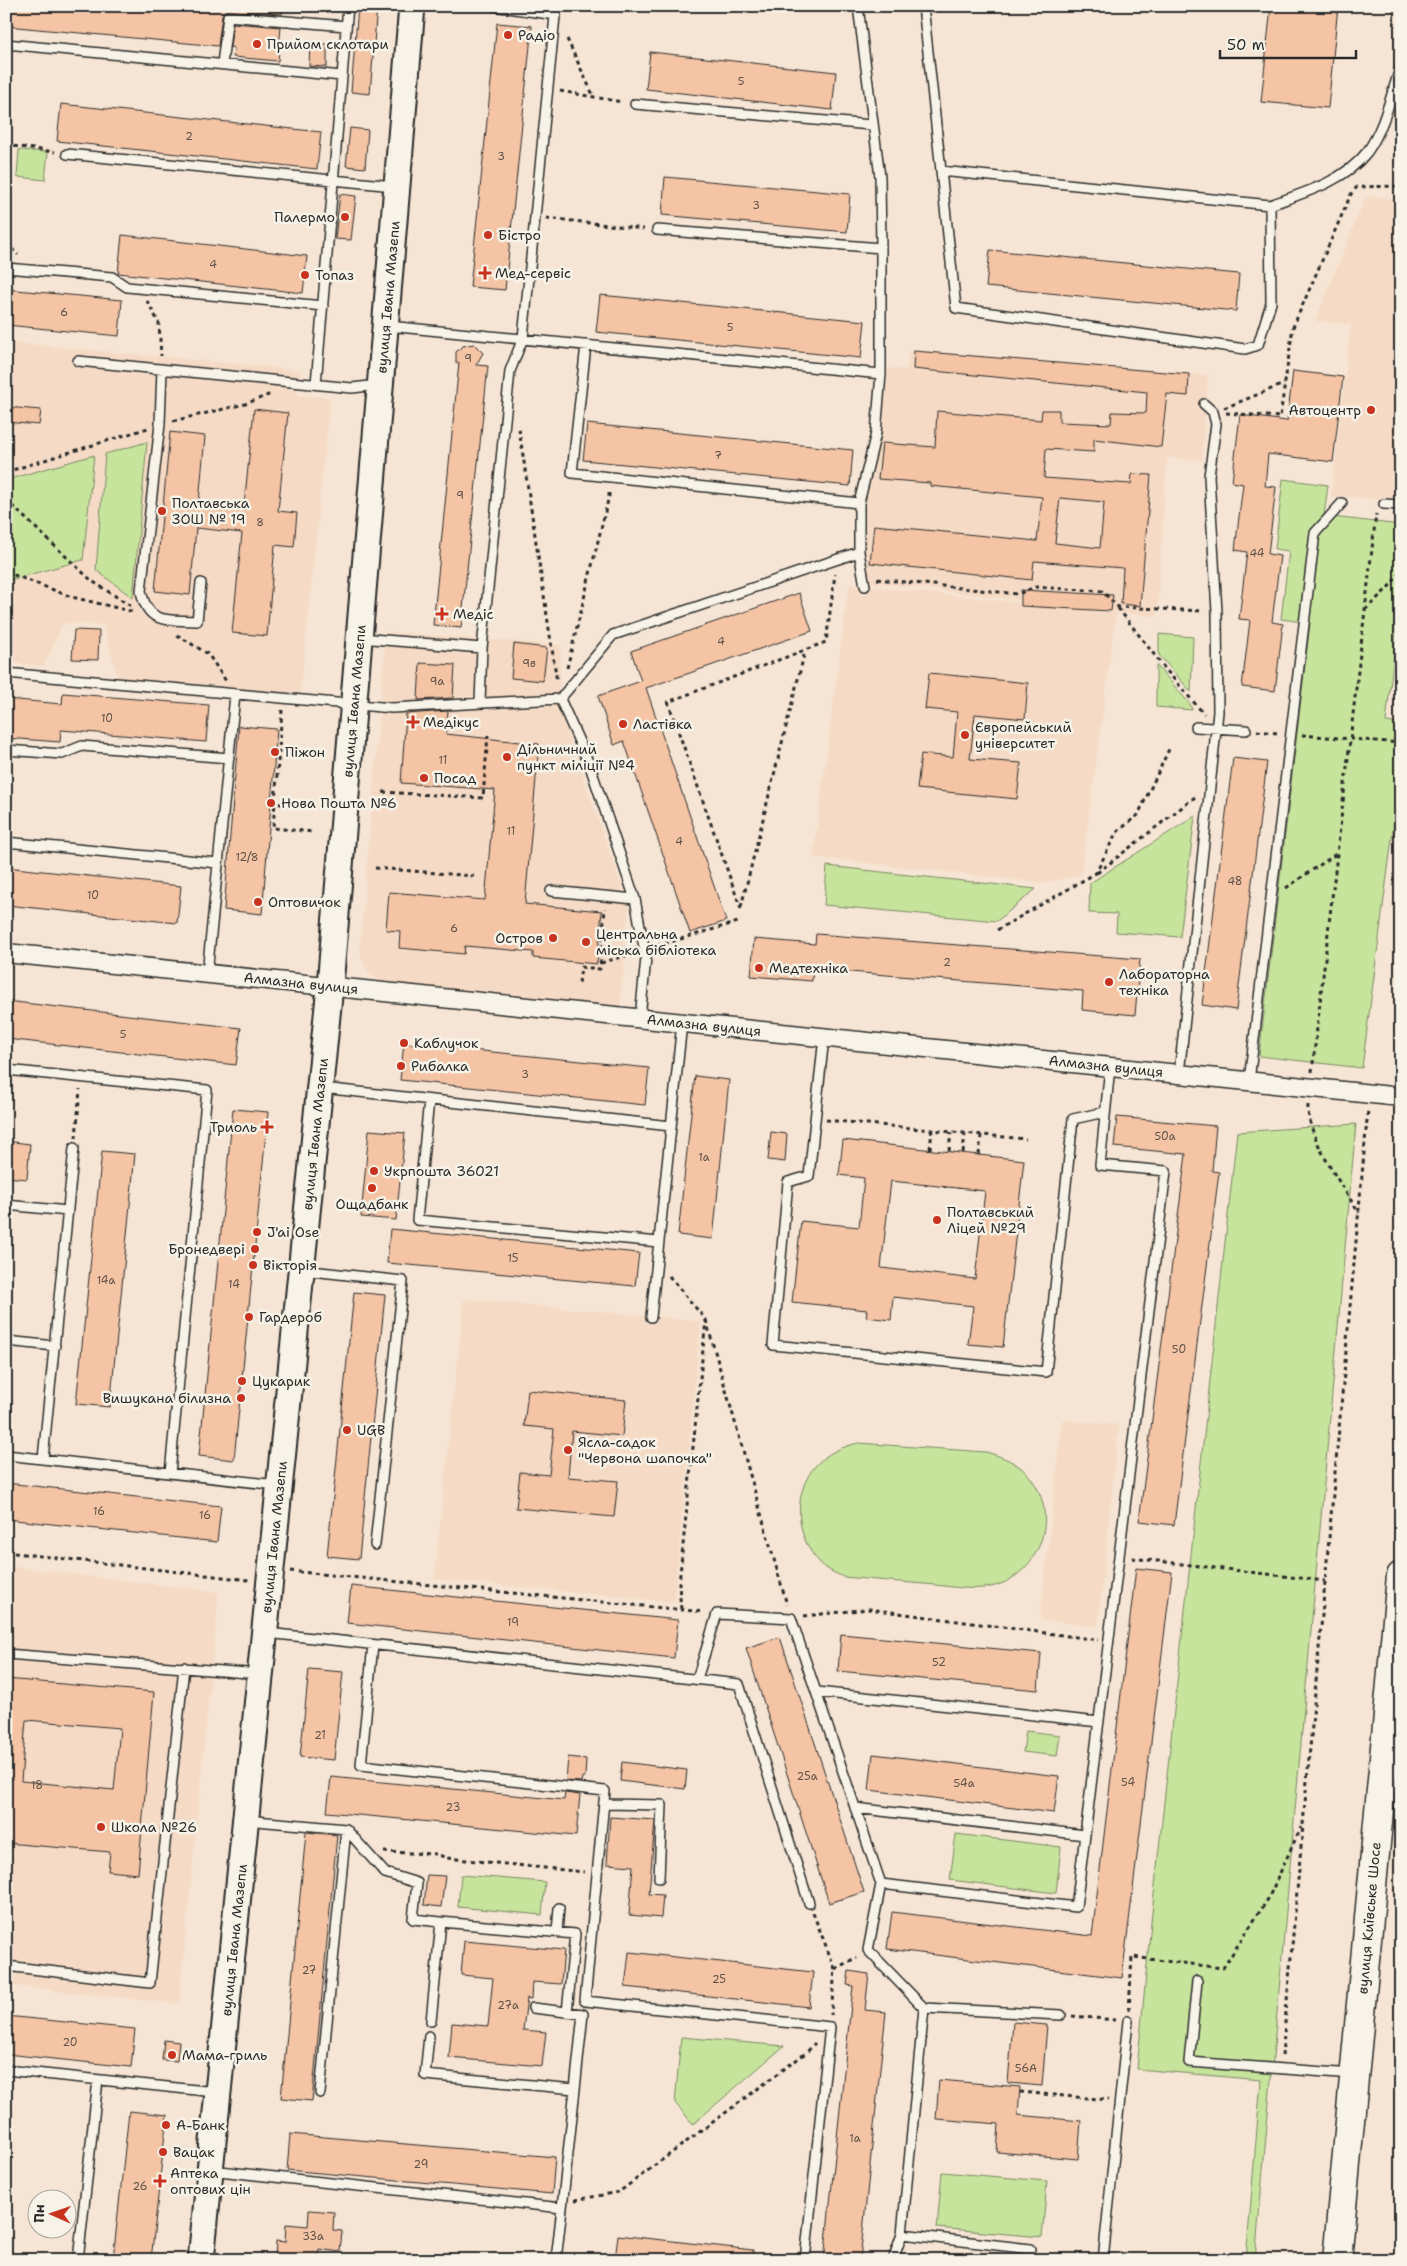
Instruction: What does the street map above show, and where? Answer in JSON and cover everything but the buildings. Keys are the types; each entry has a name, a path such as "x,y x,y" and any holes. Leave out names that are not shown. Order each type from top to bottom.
{"highway":[{"name":"вулиця Київське Шосе","path":"1337,2260 1401,1576"}],"main road":[{"name":"вулиця Івана Мазепи","path":"201,2260 330,986 412,6"}],"street":[{"name":"Алмазна вулиця","path":"6,953 1401,1097"}],"lane":[{"path":"316,384 348,6"},
{"path":"480,703 482,648 510,371 524,338 556,10 493,6"},
{"path":"858,6 871,125 880,177 881,248 881,374 876,433 859,503 859,552 864,582"},
{"path":"923,6 956,308 1245,350 1258,345 1271,302 1270,205"},
{"path":"222,64 228,16 346,26"},
{"path":"6,44 342,76"},
{"path":"941,171 1270,205 1327,184 1366,152 1380,129 1401,66"},
{"path":"635,104 871,125"},
{"path":"67,154 397,186"},
{"path":"657,230 881,248"},
{"path":"6,268 112,277 127,287 323,306"},
{"path":"385,325 881,374"},
{"path":"586,345 572,473 859,503"},
{"path":"78,361 352,388 380,385"},
{"path":"162,369 160,424 141,592 143,604 147,612 156,618 197,621 202,583"},
{"path":"1179,1074 1216,727 1217,612 1209,476 1216,424 1213,412 1204,404"},
{"path":"1249,1081 1315,533 1342,503"},
{"path":"1384,504 1401,505"},
{"path":"6,673 283,700 392,708 560,699 613,635 859,552"},
{"path":"359,638 482,648"},
{"path":"207,974 235,695"},
{"path":"560,699 590,766 635,899 644,950 640,1018"},
{"path":"1196,727 1246,730"},
{"path":"6,750 62,754 82,746 229,758"},
{"path":"6,842 218,863"},
{"path":"551,891 635,899"},
{"path":"651,1317 682,1022"},
{"path":"824,1037 809,1176 788,1182 773,1345 1046,1372 1073,1119 1105,1112"},
{"path":"881,1884 1076,1907 1166,1171 1100,1165 1110,1067"},
{"path":"6,1070 207,1090 170,1473"},
{"path":"320,1088 671,1126"},
{"path":"429,1100 417,1220 659,1242"},
{"path":"43,1459 74,1148"},
{"path":"6,1205 68,1210"},
{"path":"301,1270 403,1281 375,1545"},
{"path":"6,1341 54,1346"},
{"path":"6,1455 280,1485"},
{"path":"697,1679 717,1614 791,1618 881,1884 868,1950 924,2008 1061,2015"},
{"path":"264,1633 739,1684 809,1904"},
{"path":"373,1645 361,1766 605,1790 585,2001 556,2260"},
{"path":"6,1654 260,1674"},
{"path":"6,1966 150,1983 184,1667"},
{"path":"817,1692 1098,1722"},
{"path":"604,1804 662,1805 659,1878"},
{"path":"855,1808 1085,1835"},
{"path":"246,1820 346,1829 385,1873 416,1883 413,1919 575,1934 567,2012"},
{"path":"320,2093 346,1829"},
{"path":"557,1932 559,1908"},
{"path":"431,2021 441,1922"},
{"path":"1197,1981 1189,2062 1354,2075"},
{"path":"585,2001 830,2027 805,2260"},
{"path":"533,2008 583,2014"},
{"path":"893,2260 902,2234 924,2008"},
{"path":"1103,2260 1128,2021"},
{"path":"429,2036 425,2075 575,2089"},
{"path":"6,2070 218,2092"},
{"path":"78,2260 98,2080"},
{"path":"210,2170 562,2205"},
{"path":"902,2234 1030,2249"}],"path":[{"path":"556,10 594,97"},
{"path":"548,89 635,104"},
{"path":"6,145 67,154"},
{"path":"1213,412 1280,417 1293,327 1351,194 1357,187 1401,186"},
{"path":"535,217 657,230"},
{"path":"139,288 159,323 162,369"},
{"path":"1213,412 1284,384"},
{"path":"517,420 560,699"},
{"path":"560,699 610,496 609,477"},
{"path":"6,500 92,581 138,612 72,597 6,572"},
{"path":"1310,1087 1375,515 1384,504"},
{"path":"805,650 741,909 668,702 826,642 836,560"},
{"path":"1364,610 1387,589 1401,572"},
{"path":"864,582 1018,594 1035,587 1102,590 1118,607 1172,677 1216,727"},
{"path":"1118,607 1217,612"},
{"path":"169,630 208,654 235,695"},
{"path":"283,700 273,804 273,828 313,832"},
{"path":"1246,730 1401,743"},
{"path":"382,792 483,798 488,735"},
{"path":"1096,873 1116,833 1138,815 1170,747"},
{"path":"277,753 319,756"},
{"path":"998,930 1096,873 1211,785"},
{"path":"273,804 315,807"},
{"path":"1271,898 1336,854"},
{"path":"375,868 474,876"},
{"path":"579,983 581,967 600,969 606,896"},
{"path":"601,963 738,922"},
{"path":"74,1148 82,1077"},
{"path":"1281,2069 1370,1093"},
{"path":"1308,1114 1322,1153 1359,1213"},
{"path":"816,1119 1026,1139"},
{"path":"930,1149 932,1130"},
{"path":"949,1152 951,1132"},
{"path":"963,1153 965,1133"},
{"path":"979,1155 981,1135"},
{"path":"657,1262 706,1320 791,1618 869,1609 1108,1642"},
{"path":"680,1610 679,1584 706,1320"},
{"path":"6,1552 717,1614"},
{"path":"1119,1556 1325,1582"},
{"path":"1061,2015 1128,2021 1132,1957 1223,1968 1268,1899 1297,1838 1303,1819"},
{"path":"366,1851 436,1854 447,1858 597,1874"},
{"path":"562,2205 619,2192 807,2052 830,2027 836,1969 809,1904"},
{"path":"836,1969 868,1950"},
{"path":"1020,2092 1120,2102"}],"shaded area":[{"name":"Автоцентр","path":"1366,196 1401,199 1401,500 1331,496 1351,324 1315,321"},
{"name":"Полтавська ЗОШ № 19","path":"6,342 301,370 298,395 330,398 300,696 118,679 103,625 63,623 44,666 6,662"},
{"path":"909,350 1208,375 1202,460 1167,458 1157,617 861,581 857,560 854,499 870,443 876,368 907,369"},
{"name":"Європейський університет","path":"849,584 1116,613 1081,875 1045,883 813,857"},
{"path":"386,632 562,645 558,706 629,906 620,1008 379,982 368,972 362,961 360,946"},
{"name":"Ясла-садок \"Червона шапочка\"","path":"464,1299 701,1321 674,1602 434,1579"},
{"path":"1062,1420 1119,1425 1098,1626 1040,1620"},
{"name":"Школа №26","path":"6,1566 219,1592 179,2004 6,1985"}],"green space":[{"path":"19,150 48,152 45,180 17,177"},
{"path":"147,442 133,598 96,570 105,454"},
{"path":"94,455 83,560 6,581 6,480"},
{"path":"1283,479 1328,485 1324,516 1401,525 1401,594 1386,722 1401,724 1401,769 1362,1068 1259,1056 1310,623 1281,619 1289,551 1275,549"},
{"path":"1159,634 1193,637 1191,692 1159,655"},
{"path":"1156,665 1190,704 1192,710 1156,707"},
{"path":"1195,816 1180,937 1116,932 1117,914 1089,913 1090,883"},
{"path":"827,866 1036,889 997,921 824,905"},
{"path":"1356,1124 1255,2260 1246,2260 1261,2080 1137,2069 1151,1922 1237,1132"},
{"path":"858,1443 986,1452 1006,1459 1018,1466 1033,1481 1041,1496 1044,1512 1044,1527 1040,1543 1033,1557 1023,1569 1010,1579 995,1586 980,1588 957,1588 843,1577 828,1569 816,1558 802,1532 800,1503 803,1489 808,1476 826,1456 836,1450"},
{"path":"1026,1731 1060,1735 1057,1756 1023,1752"},
{"path":"956,1834 1061,1847 1056,1893 950,1880"},
{"path":"461,1875 545,1882 542,1915 458,1907"},
{"path":"681,2037 784,2046 693,2124 675,2103"},
{"path":"942,2172 1047,2181 1042,2237 937,2228"}],"place":[{"name":"Радіо","path":"508,35"},
{"name":"Прийом склотари","path":"257,44"},
{"name":"Палермо","path":"345,217"},
{"name":"Бістро","path":"488,235"},
{"name":"Мед-сервіс","path":"485,273"},
{"name":"Топаз","path":"305,275"},
{"name":"Автоцентр","path":"1371,410"},
{"name":"Полтавська ЗОШ № 19","path":"162,511"},
{"name":"Медіс","path":"442,614"},
{"name":"Медікус","path":"413,722"},
{"name":"Ластівка","path":"623,724"},
{"name":"Європейський університет","path":"965,735"},
{"name":"Піжон","path":"275,752"},
{"name":"Дільничний пункт міліції №4","path":"507,757"},
{"name":"Посад","path":"424,778"},
{"name":"Нова Пошта №6","path":"271,803"},
{"name":"Оптовичок","path":"258,902"},
{"name":"Остров","path":"553,938"},
{"name":"Центральна міська бібліотека","path":"586,942"},
{"name":"Медтехніка","path":"759,968"},
{"name":"Лабораторна техніка","path":"1109,982"},
{"name":"Каблучок","path":"404,1043"},
{"name":"Рибалка","path":"401,1066"},
{"name":"Триоль","path":"267,1127"},
{"name":"Укрпошта 36021","path":"374,1171"},
{"name":"Ощадбанк","path":"372,1188"},
{"name":"Полтавський Ліцей №29","path":"937,1220"},
{"name":"J'ai Ose","path":"257,1232"},
{"name":"Бронедвері","path":"255,1249"},
{"name":"Вікторія","path":"253,1265"},
{"name":"Гардероб","path":"249,1317"},
{"name":"Цукарик","path":"242,1381"},
{"name":"Вишукана білизна","path":"241,1398"},
{"name":"UGB","path":"347,1430"},
{"name":"Ясла-садок \"Червона шапочка\"","path":"568,1450"},
{"name":"Школа №26","path":"101,1827"},
{"name":"Мама-гриль","path":"172,2055"},
{"name":"А-Банк","path":"166,2125"},
{"name":"Вацак","path":"163,2152"},
{"name":"Аптека оптових цін","path":"160,2181"}]}
